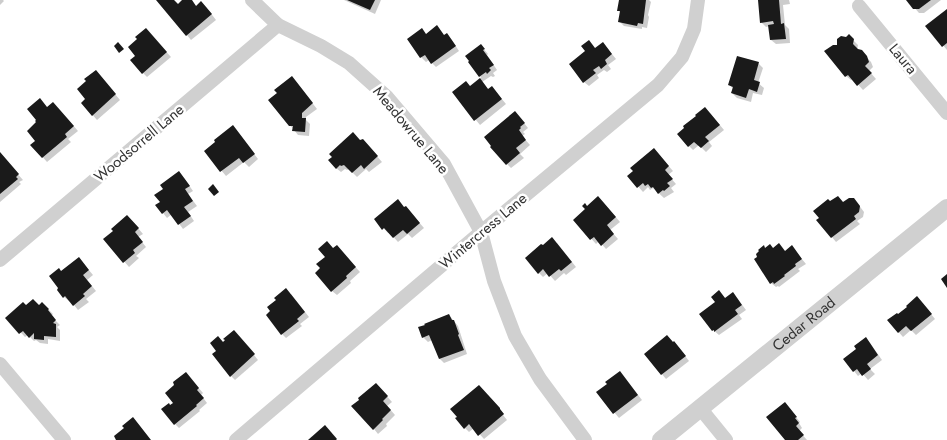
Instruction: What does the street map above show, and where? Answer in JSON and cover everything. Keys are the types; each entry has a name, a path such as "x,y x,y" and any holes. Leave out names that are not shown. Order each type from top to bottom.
{"street":[{"name":"Meadowrue Lane","path":"252,0 278,26 321,46 349,63 387,97 444,164 481,232 494,282 515,336 540,379 585,440"},
{"name":"Wintercress Lane","path":"236,440 658,85 682,57 694,29 698,0"},
{"name":"Laura","path":"859,6 947,112"},
{"name":"Woodsorrell Lane","path":"0,260 278,26"},
{"name":"Cedar Road","path":"662,440 947,208"},
{"path":"0,364 64,440"},
{"path":"700,408 726,440"}],"building":[{"path":"156,0 174,0 178,4 182,0 192,0 196,6 201,1 212,14 186,36"},
{"path":"347,0 375,0 370,10"},
{"path":"619,0 646,0 643,24 638,23 637,26 618,22"},
{"path":"758,0 779,0 781,24 784,23 786,39 770,40 768,25 774,24 773,21 760,23"},
{"path":"906,0 931,0 919,9 913,9"},
{"path":"947,9 947,43 942,47 925,26"},
{"path":"437,25 444,35 447,33 456,46 431,64 425,55 420,58 407,39 422,28 426,34"},
{"path":"146,28 167,52 142,74 130,60 135,56 128,47 137,39 135,37"},
{"path":"849,34 854,39 853,44 867,56 869,62 865,66 872,73 857,86 848,75 845,77 824,51 833,45 837,45 837,39 841,36 846,37"},
{"path":"589,40 595,48 603,42 612,54 605,60 607,64 601,69 599,66 593,70 596,73 583,83 569,64 585,51 581,46"},
{"path":"118,42 124,49 119,53 114,46"},
{"path":"481,44 494,65 489,68 491,70 487,74 486,72 479,77 465,56"},
{"path":"737,56 759,62 754,80 760,82 757,92 749,89 746,98 731,93 733,87 728,85"},
{"path":"96,70 116,94 92,116 81,103 85,99 77,89 86,81 84,79"},
{"path":"292,76 313,103 302,113 302,118 306,118 305,132 292,131 293,126 289,126 268,100 277,93 274,90"},
{"path":"480,78 488,89 492,86 502,99 474,121 452,92 466,81 470,86"},
{"path":"40,98 47,107 53,102 74,126 65,134 67,137 42,158 30,145 35,141 27,131 36,120 27,109"},
{"path":"705,107 720,125 705,137 709,141 701,148 694,142 688,147 677,134 684,128 683,126"},
{"path":"515,111 525,123 519,130 526,140 516,148 520,153 506,165 484,137"},
{"path":"233,125 255,154 243,163 239,158 220,172 204,151 215,142 214,140"},
{"path":"353,132 360,140 363,139 378,156 364,169 361,165 352,173 344,165 340,165 336,169 328,160 332,157 329,154"},
{"path":"654,148 669,166 665,170 673,179 667,183 670,186 658,194 648,184 645,186 643,183 637,188 627,176 633,171 630,168"},
{"path":"0,152 19,174 16,177 18,179 0,194"},
{"path":"179,171 190,186 185,189 193,201 184,207 191,216 178,225 167,210 162,214 155,205 160,202 154,195 163,189 160,185"},
{"path":"213,184 219,192 214,196 208,189"},
{"path":"598,196 616,217 607,225 614,234 601,246 594,237 590,240 573,220 585,209 582,206 585,203 587,206"},
{"path":"838,196 843,202 849,198 854,198 860,206 859,212 854,216 856,219 831,238 816,220 819,218 813,211 828,199 830,201"},
{"path":"398,199 420,223 407,234 403,230 393,238 384,228 382,230 374,219"},
{"path":"127,215 139,228 135,232 143,242 133,250 135,253 123,263 103,239"},
{"path":"552,237 572,262 561,271 559,269 549,277 543,269 538,274 525,258"},
{"path":"327,241 333,248 337,245 356,267 331,292 315,273 320,268 316,264 325,257 318,249"},
{"path":"779,243 785,251 792,245 802,259 785,276 774,284 773,282 770,284 754,259 757,257 758,250 764,245 765,248 770,244 773,248"},
{"path":"79,257 89,270 83,275 92,286 83,294 85,296 73,306 65,296 63,298 49,276 59,268 61,271"},
{"path":"947,274 947,288 941,279"},
{"path":"286,288 305,312 297,319 299,321 281,335 266,315 270,311 267,307"},
{"path":"719,290 725,298 733,292 742,305 735,310 738,314 714,332 699,314 715,302 711,297"},
{"path":"917,296 932,314 911,331 906,326 898,333 887,320 907,307"},
{"path":"33,299 39,305 42,302 56,320 53,323 56,324 56,337 44,336 44,340 34,339 34,333 29,338 23,331 19,334 5,318 23,302 26,305"},
{"path":"449,314 452,320 454,320 464,350 439,359 429,335 422,338 418,327"},
{"path":"234,330 255,354 230,377 212,354 216,351 210,343 218,336 223,342 225,340 223,339"},
{"path":"667,335 686,356 661,375 644,354"},
{"path":"866,337 878,355 867,364 871,369 862,376 857,369 853,372 843,359 856,349 854,346"},
{"path":"620,371 638,395 613,414 596,392 607,384 605,382"},
{"path":"186,372 199,388 197,390 204,398 174,425 161,409 169,403 170,405 173,403 165,393 174,385 173,382"},
{"path":"376,383 388,396 383,401 391,410 373,430 351,406"},
{"path":"479,385 504,414 478,436 469,424 464,429 450,409"},
{"path":"785,402 797,417 795,418 799,423 796,426 804,435 798,440 785,440 766,417"},
{"path":"133,417 151,440 116,440 114,436"},
{"path":"325,425 336,440 308,440"}]}
